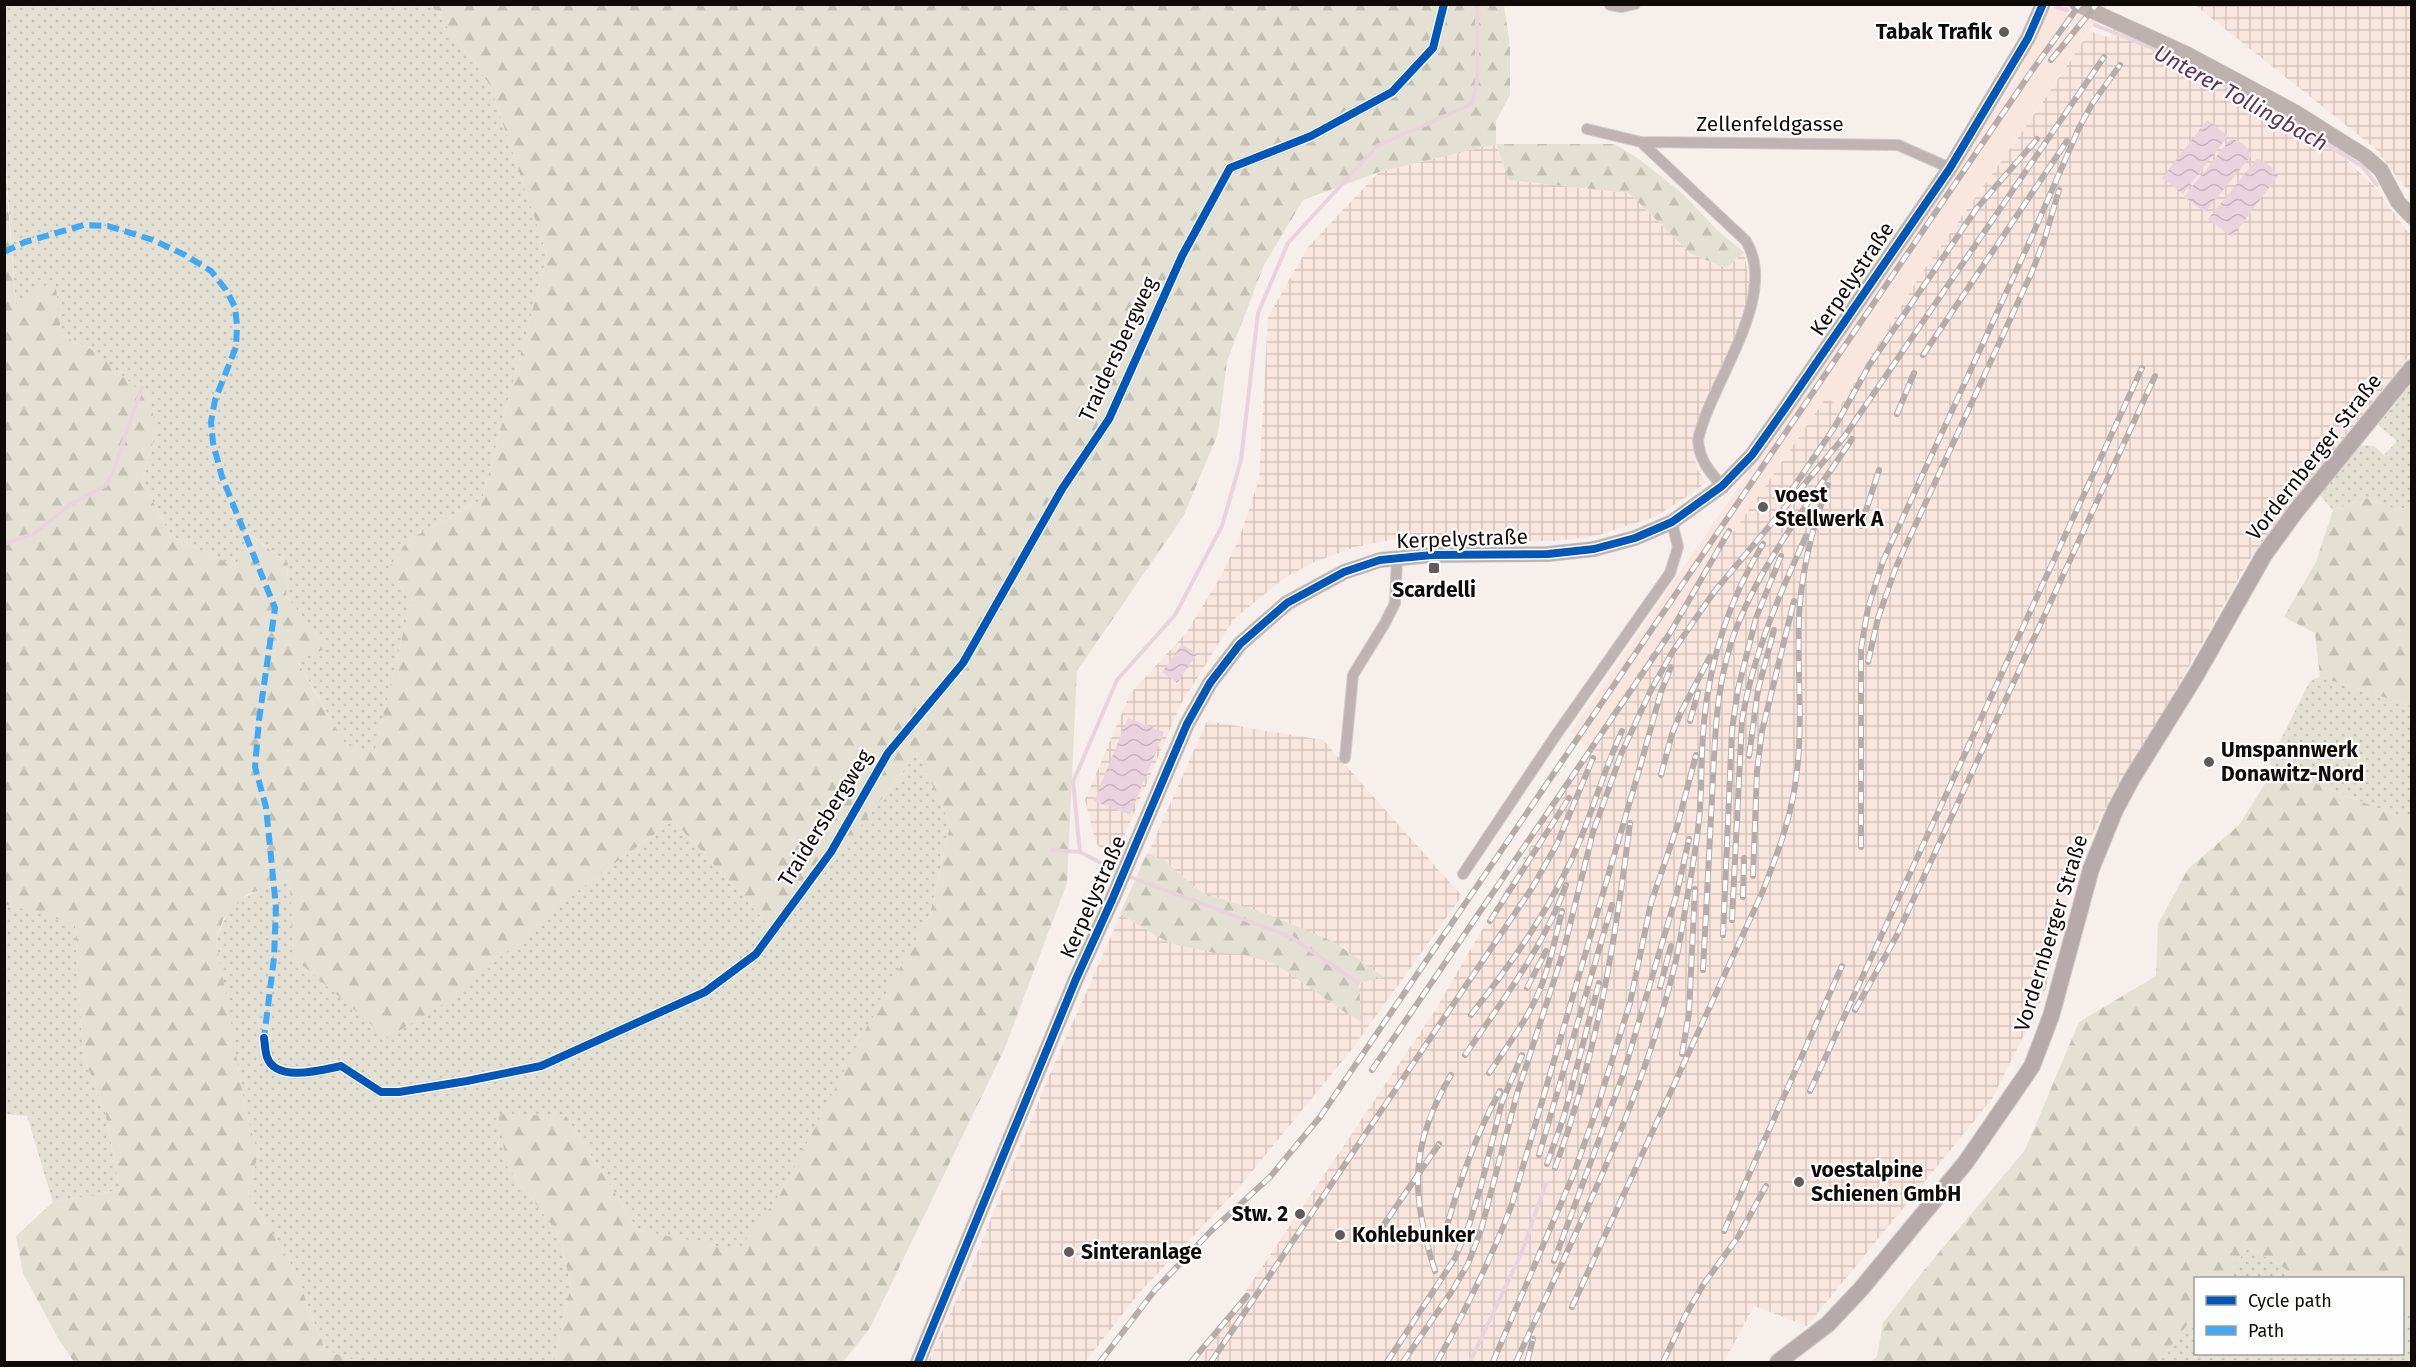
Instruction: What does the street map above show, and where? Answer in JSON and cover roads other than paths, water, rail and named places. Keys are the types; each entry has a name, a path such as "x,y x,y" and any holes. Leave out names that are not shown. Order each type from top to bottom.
{"main road":[{"name":"Kerpelystraße","path":"918,1362 1076,979 1130,860 1187,724 1210,682 1240,644 1287,603 1344,572 1380,560 1442,554 1548,554 1582,551 1635,538 1672,522 1722,486 1752,455 1950,168 2023,46 2043,4"},
{"path":"2077,4 2197,59 2295,112 2365,156 2381,170 2398,202 2412,217"},
{"name":"Vordernberger Straße","path":"1778,1362 1828,1324 1861,1289 1966,1162 2032,1066 2051,1016 2091,869 2115,810 2131,780 2196,675 2264,555 2296,511 2412,368"}],"street":[{"name":"Traidersbergweg","path":"264,1038 267,1059 280,1071 304,1073 341,1066 381,1092 399,1092 467,1081 541,1066 608,1037 705,992 756,954 831,852 888,753 963,663 1062,489 1109,419 1182,256 1230,168 1311,136 1392,92 1433,48 1444,4"},
{"path":"1611,5 1622,7 1635,4"},
{"name":"Zellenfeldgasse","path":"1587,129 1641,142 1898,145 1950,168"},
{"path":"1641,142 1746,241 1755,260 1754,292 1749,316 1725,368 1698,440 1698,450 1704,465 1722,486"},
{"path":"1463,874 1554,738 1670,573 1678,548 1672,522"},
{"path":"1345,758 1353,675 1395,603 1397,558"}],"water":[{"path":"2207,120 2228,136 2183,194 2162,178"},
{"path":"2231,138 2244,144 2252,155 2205,212 2184,197"},
{"path":"2257,159 2269,165 2278,176 2232,237 2208,219"},
{"path":"1182,644 1197,654 1177,683 1162,672"},
{"path":"1128,718 1164,732 1130,815 1094,801"}],"waterway":[{"path":"1118,872 1080,852 1073,782 1117,680 1175,615 1222,526 1241,460 1258,313 1288,243 1377,146 1472,104 1477,81 1477,4"},
{"name":"Unterer Tollingbach","path":"2056,7 2067,10"},
{"name":"Unterer Tollingbach","path":"2095,25 2162,52 2268,108 2363,167 2377,185"},
{"path":"4,544 33,534 70,505 105,486 113,472 142,387"},
{"path":"1052,850 1080,852"},
{"path":"1128,876 1291,937 1358,983"},
{"path":"1470,1362 1522,1252 1546,1183"}],"railway":[{"path":"1100,1362 1155,1290 1211,1231 1270,1177 1320,1117 2031,72 2080,4"},
{"path":"2051,60 2097,4"},
{"path":"1403,1362 1468,1264 1481,1230 1517,1094 1563,953 1593,832 1622,752 1651,690 1673,651 1714,592 1844,437 2104,57"},
{"path":"1861,847 1861,649 1868,608 1883,561 2029,243 2079,128 2092,104 2120,65"},
{"path":"1791,491 1834,428 1870,364 1977,208 2037,139"},
{"path":"1923,355 2067,141"},
{"path":"1868,662 1878,618 1896,567 2031,274 2044,241 2059,190"},
{"path":"1810,1091 2142,368"},
{"path":"1897,414 1914,373"},
{"path":"1855,1010 1896,937 2155,376"},
{"path":"1703,970 1715,732 1720,688 1730,645 1749,599 1775,552 1852,439"},
{"path":"1861,526 1879,470"},
{"path":"1572,1307 1762,893 1784,833 1795,786 1799,751 1799,619 1802,584 1812,534 1828,485"},
{"path":"1372,1070 1670,633 1729,531"},
{"path":"1732,920 1742,720 1760,649 1806,536"},
{"path":"1516,1362 1627,1115 1662,1013 1678,952 1695,851 1700,808 1702,744 1711,675 1731,607 1763,544"},
{"path":"1723,935 1732,730 1738,689 1756,618 1781,556"},
{"path":"1753,876 1757,771 1762,731 1794,601"},
{"path":"1749,756 1758,690 1774,630"},
{"path":"1661,775 1672,734 1681,712 1710,657"},
{"path":"1640,767 1661,692 1671,667"},
{"path":"1690,721 1698,692"},
{"path":"1471,1015 1518,952 1546,909 1581,838 1622,731"},
{"path":"1493,1362 1574,1173 1597,1108 1630,1003 1651,903 1677,827 1696,755"},
{"path":"1211,1362 1532,888 1557,844 1593,758"},
{"path":"1437,1362 1477,1285 1512,1204 1642,760"},
{"path":"1490,921 1569,798"},
{"path":"1555,1168 1582,1083 1603,998 1630,823"},
{"path":"1554,1261 1623,1075 1677,893 1689,839"},
{"path":"1743,897 1744,858"},
{"path":"1465,1055 1534,952 1566,885"},
{"path":"1682,1054 1689,1013 1695,889"},
{"path":"1539,1155 1612,905"},
{"path":"1489,1073 1518,1030 1537,996 1548,966 1562,911"},
{"path":"1660,987 1671,946"},
{"path":"1527,988 1546,951"},
{"path":"1724,1231 1842,966"},
{"path":"1547,1164 1564,1116 1599,983"},
{"path":"1387,1362 1455,1258 1469,1225 1481,1186 1502,1102 1522,1055"},
{"path":"1435,1271 1421,1218 1418,1171 1427,1125 1451,1075"},
{"path":"1443,1240 1467,1164 1500,1091"},
{"path":"1376,1236 1439,1144"},
{"path":"1663,1362 1703,1285 1738,1237 1766,1186"},
{"path":"1191,1362 1247,1296"},
{"path":"1527,1362 1533,1339"}],"place":[{"name":"Tabak Trafik","path":"2004,32"},
{"name":"voest Stellwerk A","path":"1763,507"},
{"name":"Scardelli","path":"1434,568"},
{"name":"Umspannwerk Donawitz-Nord","path":"2209,762"},
{"name":"voestalpine Schienen GmbH","path":"1799,1182"},
{"name":"Stw. 2","path":"1300,1214"},
{"name":"Kohlebunker","path":"1340,1235"},
{"name":"Sinteranlage","path":"1069,1252"}]}
